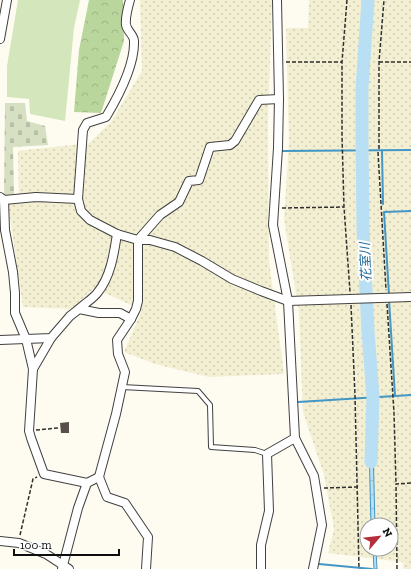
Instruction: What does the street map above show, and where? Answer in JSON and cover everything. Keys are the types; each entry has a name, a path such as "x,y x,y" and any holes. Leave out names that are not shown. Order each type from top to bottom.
{"street":[{"path":"0,39 7,0"},
{"path":"130,0 126,25 134,38 134,43 130,65 121,92 106,117 87,123 83,130 78,199 81,212 90,220 117,234 138,240 150,240 175,247 232,279 261,292 288,301 411,297"},
{"path":"277,0 279,99 278,148 273,224 288,301 295,438 314,476 322,525 314,569"},
{"path":"146,569 148,537 124,503 107,497 99,477 125,372 118,354 117,340 131,319 138,302 138,240 160,215 179,202 189,181 199,180 210,147 230,145 259,100 279,99"},
{"path":"78,199 36,197 2,198 5,230 13,272 15,313 26,339 33,369 29,431 30,438 44,474 87,483 99,477"},
{"path":"33,369 51,338 70,316 98,293 108,274 117,234"},
{"path":"79,309 99,313 120,314 131,319"},
{"path":"0,340 51,338"},
{"path":"261,569 261,545 269,511 267,454 295,438"},
{"path":"0,541 19,543 46,554 65,568 78,508 87,483"}],"lane":[{"path":"122,387 198,392 210,404 211,447 255,450 267,454"}],"path":[{"path":"347,0 342,62 342,148 344,207 356,402 359,569"},
{"path":"378,149 379,62 384,0"},
{"path":"278,62 342,62"},
{"path":"379,62 411,62"},
{"path":"378,152 386,290 390,297 387,302 394,413 397,569"},
{"path":"274,208 344,207"},
{"path":"29,431 58,428"},
{"path":"19,543 33,479 44,474"},
{"path":"396,484 411,483"},
{"path":"316,488 358,487"}],"shaded area":[{"path":"140,0 272,0 268,121 269,261 284,374 209,377 155,364 124,352 142,310 94,288 72,309 23,307 8,204 19,203 18,151 89,143 111,122 142,71"},
{"path":"309,0 411,0 411,569 403,569 403,562 361,557 399,557 399,517 359,517 359,557 328,553 334,529 324,475 303,412 299,313 284,219 289,142 286,28 308,28"}],"green space":[{"path":"18,0 80,0 74,28 65,121 30,114 29,99 7,97 7,66"},
{"path":"89,0 123,0 124,41 101,113 74,112 79,50"},
{"path":"5,103 25,103 27,121 45,126 48,145 13,147 14,194 4,195"}],"water":[{"path":"369,445 373,445 375,517 371,517"},
{"path":"373,557 376,557 377,569 374,569"}],"building":[{"path":"69,422 69,433 61,433 60,423"}],"waterway":[{"name":"花室川","path":"368,0 362,88 362,140 363,230 373,397 371,462"},
{"path":"282,151 411,150"},
{"path":"382,151 383,204"},
{"path":"389,295 384,212 411,211"},
{"path":"298,402 395,396 389,300"},
{"path":"395,396 411,395"},
{"path":"319,564 372,569"}]}
